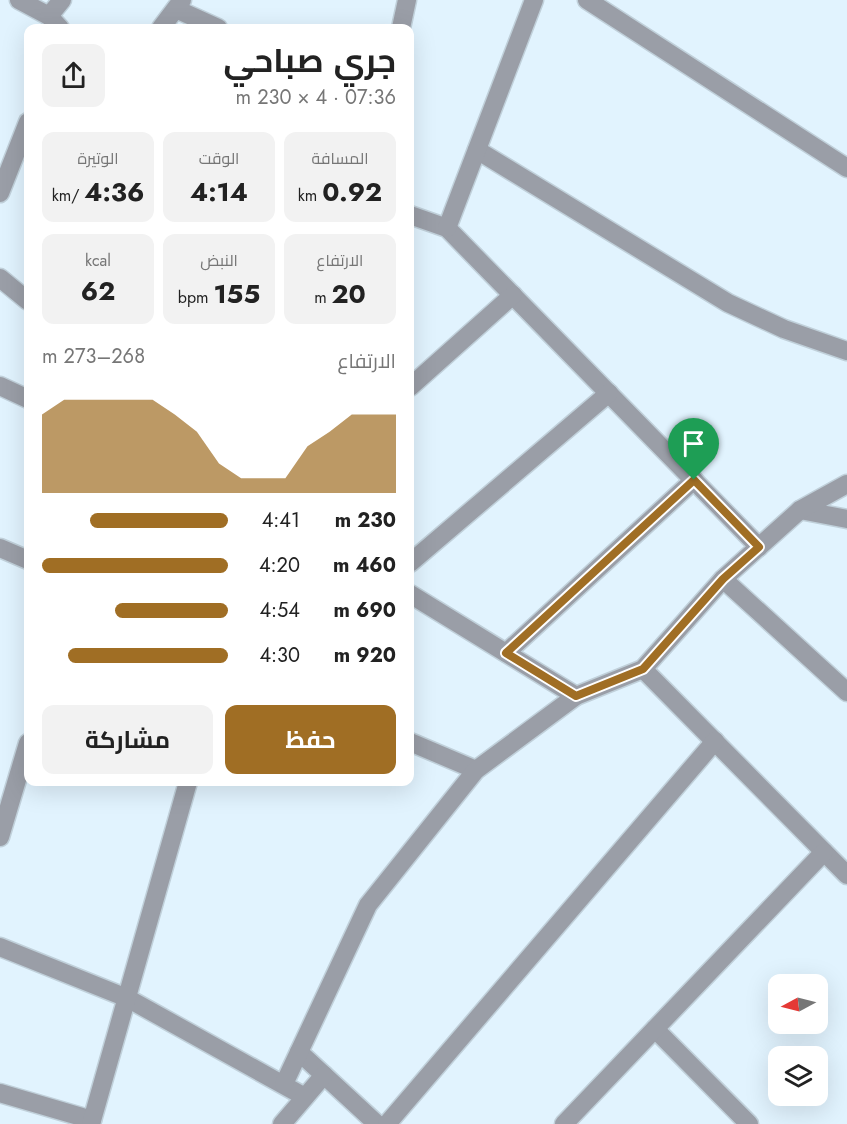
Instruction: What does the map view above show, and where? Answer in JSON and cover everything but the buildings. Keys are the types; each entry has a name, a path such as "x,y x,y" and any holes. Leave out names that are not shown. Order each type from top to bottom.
{"street":[{"path":"19,0 55,22 62,0"},
{"path":"402,24 408,0"},
{"path":"447,228 534,0"},
{"path":"587,0 847,168"},
{"path":"163,24 179,4 212,24"},
{"path":"0,193 24,132"},
{"path":"477,150 728,303 784,329 847,351"},
{"path":"414,216 447,228 759,547"},
{"path":"0,278 24,296"},
{"path":"414,383 513,295"},
{"path":"0,386 24,397"},
{"path":"414,560 609,393"},
{"path":"506,653 694,480"},
{"path":"284,1084 369,905 476,770 576,696 643,669 723,579 800,510 847,484"},
{"path":"800,510 847,519"},
{"path":"0,548 24,558"},
{"path":"723,579 847,692"},
{"path":"414,596 576,696"},
{"path":"643,669 847,875"},
{"path":"387,1124 714,741"},
{"path":"414,744 476,770"},
{"path":"0,837 24,756"},
{"path":"0,1093 92,1122 187,786"},
{"path":"564,1124 824,852"},
{"path":"0,947 127,998 306,1097"},
{"path":"655,1029 749,1124"},
{"path":"299,1052 377,1124"},
{"path":"282,1124 324,1075"}],"route":[{"path":"694,480 759,547 723,579 643,669 576,696 506,653 569,596 694,480"}]}
